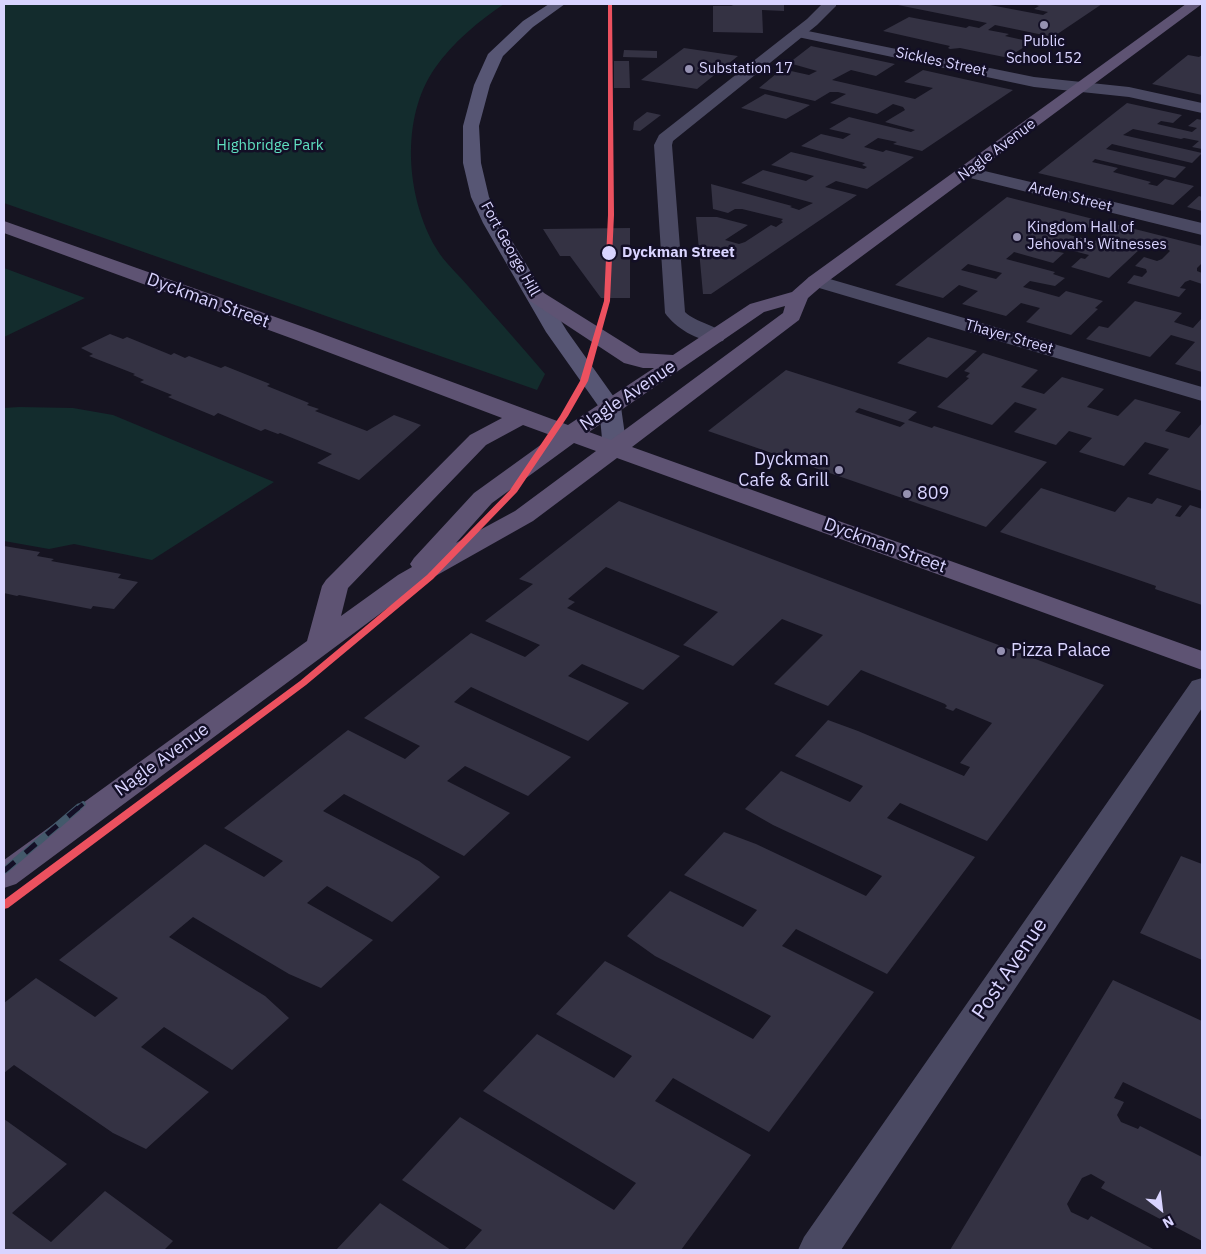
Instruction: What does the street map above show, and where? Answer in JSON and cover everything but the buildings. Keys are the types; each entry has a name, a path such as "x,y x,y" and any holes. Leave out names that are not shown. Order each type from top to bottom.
{"main road":[{"name":"Fort George Hill","path":"558,4 528,24 496,54 482,85 471,126 472,163 480,197 492,223 556,332 610,407 615,449"},
{"name":"Nagle Avenue","path":"4,876 407,581 524,516 792,316 800,296 816,281 968,172 1195,4"},
{"name":"Dyckman Street","path":"4,227 304,335 521,418 615,449 1202,661"},
{"name":"Nagle Avenue","path":"407,581 483,498 571,434 757,308 800,296"},
{"path":"537,297 632,358 643,361 679,362"},
{"path":"320,644 335,586 478,440 521,418"}],"street":[{"path":"716,336 678,319 675,313 663,145 665,139 798,32 829,4"},
{"name":"Sickles Street","path":"798,32 1034,82 1129,92 1202,108"},
{"name":"Arden Street","path":"968,172 1202,230"},
{"name":"Thayer Street","path":"816,281 1202,394"},
{"name":"Post Avenue","path":"818,1250 1202,687"}],"green space":[{"name":"Highbridge Park","path":"4,4 504,4 450,49 435,68 424,88 416,110 412,133 411,158 413,182 426,228 439,253 545,374 537,390 4,203"},
{"path":"4,268 85,298 4,337"},
{"path":"4,408 73,408 113,415 274,482 152,560 74,544 49,549 4,541"}],"railway":[{"path":"77,809 83,804"},
{"path":"4,871 79,807"}],"transit line":[{"path":"4,905 303,683 430,577 513,492 564,416 584,381 607,301 611,215 610,4"}],"place":[{"name":"Public School 152","path":"1044,25"},
{"name":"Substation 17","path":"689,69"},
{"name":"Kingdom Hall of Jehovah's Witnesses","path":"1017,237"},
{"name":"Dyckman Street","path":"609,253"},
{"name":"Dyckman Cafe & Grill","path":"839,470"},
{"name":"809","path":"907,494"},
{"name":"Pizza Palace","path":"1001,651"}]}
